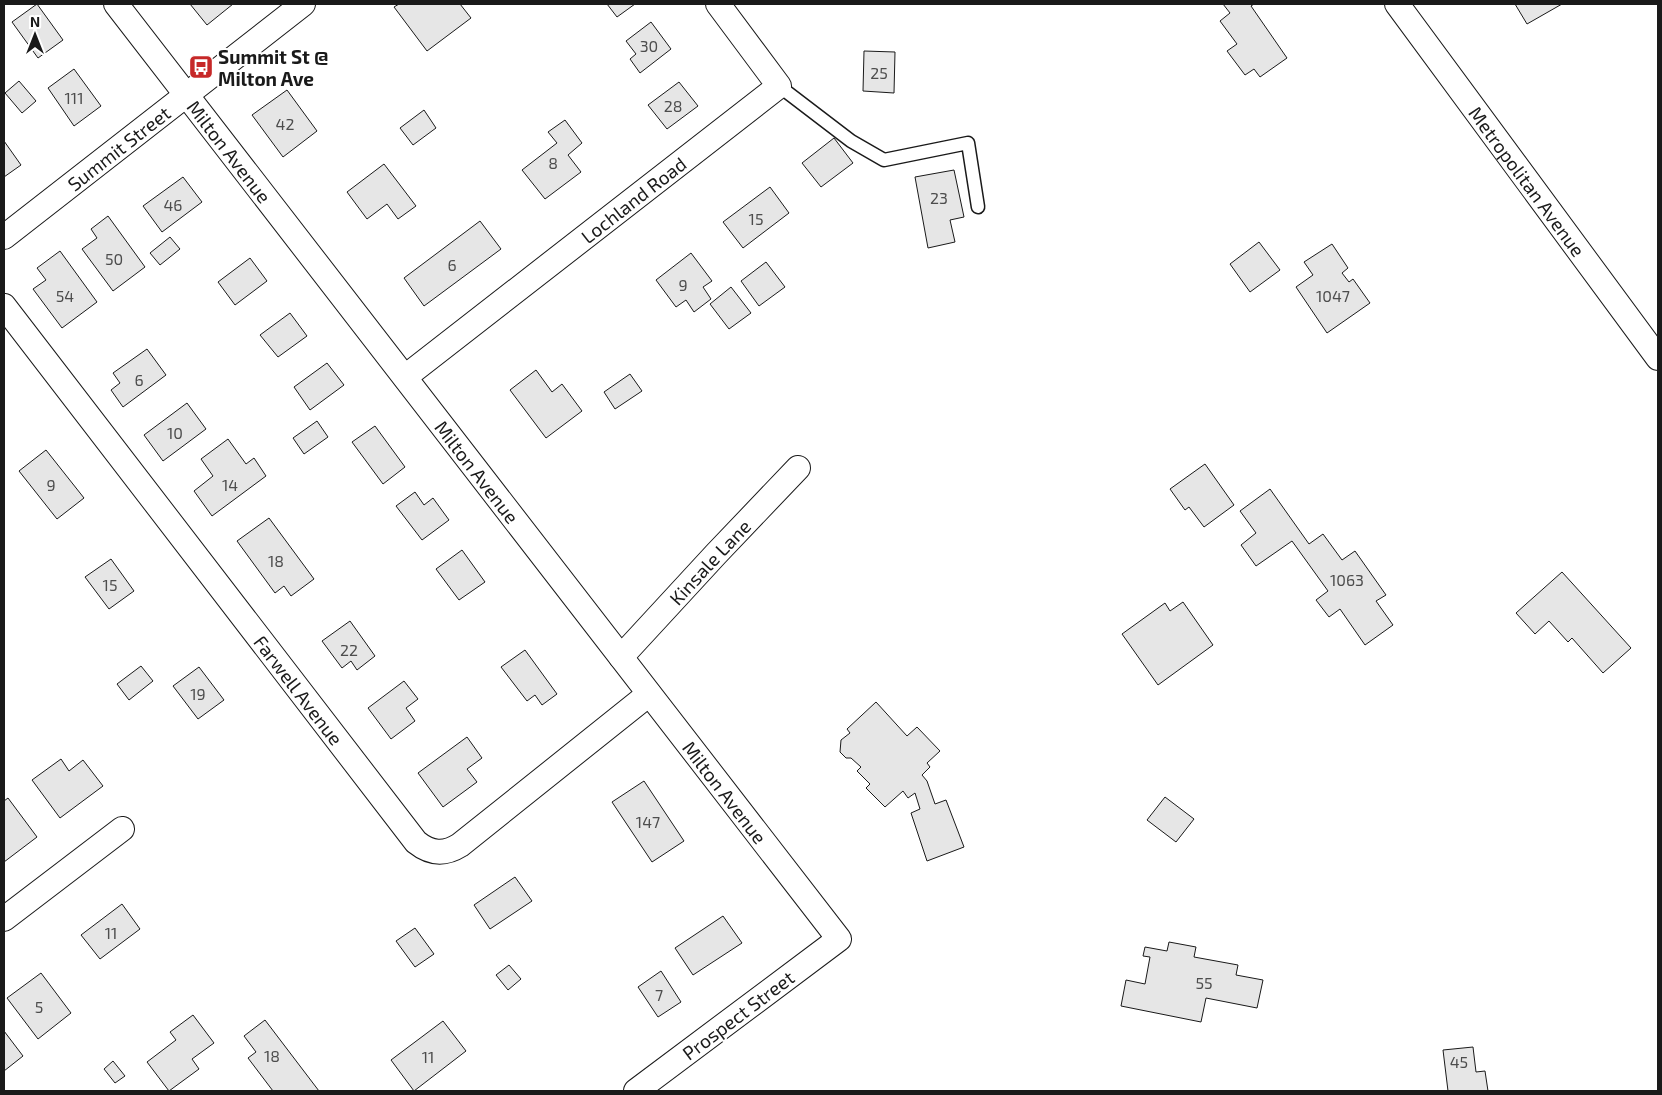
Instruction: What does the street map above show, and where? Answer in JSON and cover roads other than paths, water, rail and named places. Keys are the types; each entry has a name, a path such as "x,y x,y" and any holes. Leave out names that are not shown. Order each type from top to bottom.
{"street":[{"name":"Milton Avenue","path":"116,4 839,939"},
{"name":"Summit Street","path":"4,237 303,4"},
{"path":"718,4 779,86"},
{"name":"Metropolitan Avenue","path":"1397,4 1658,358"},
{"name":"Lochland Road","path":"405,377 779,86"},
{"name":"Farwell Avenue","path":"4,306 404,827 416,842 424,848 432,852 442,852 452,850 460,845 649,694"},
{"name":"Kinsale Lane","path":"622,657 798,468"},
{"path":"4,919 122,829"},
{"name":"Prospect Street","path":"636,1091 839,939"}],"lane":[{"path":"779,86 851,141 884,160 968,143 978,206"}],"place":[{"name":"Summit St @ Milton Ave","path":"201,67"}]}
